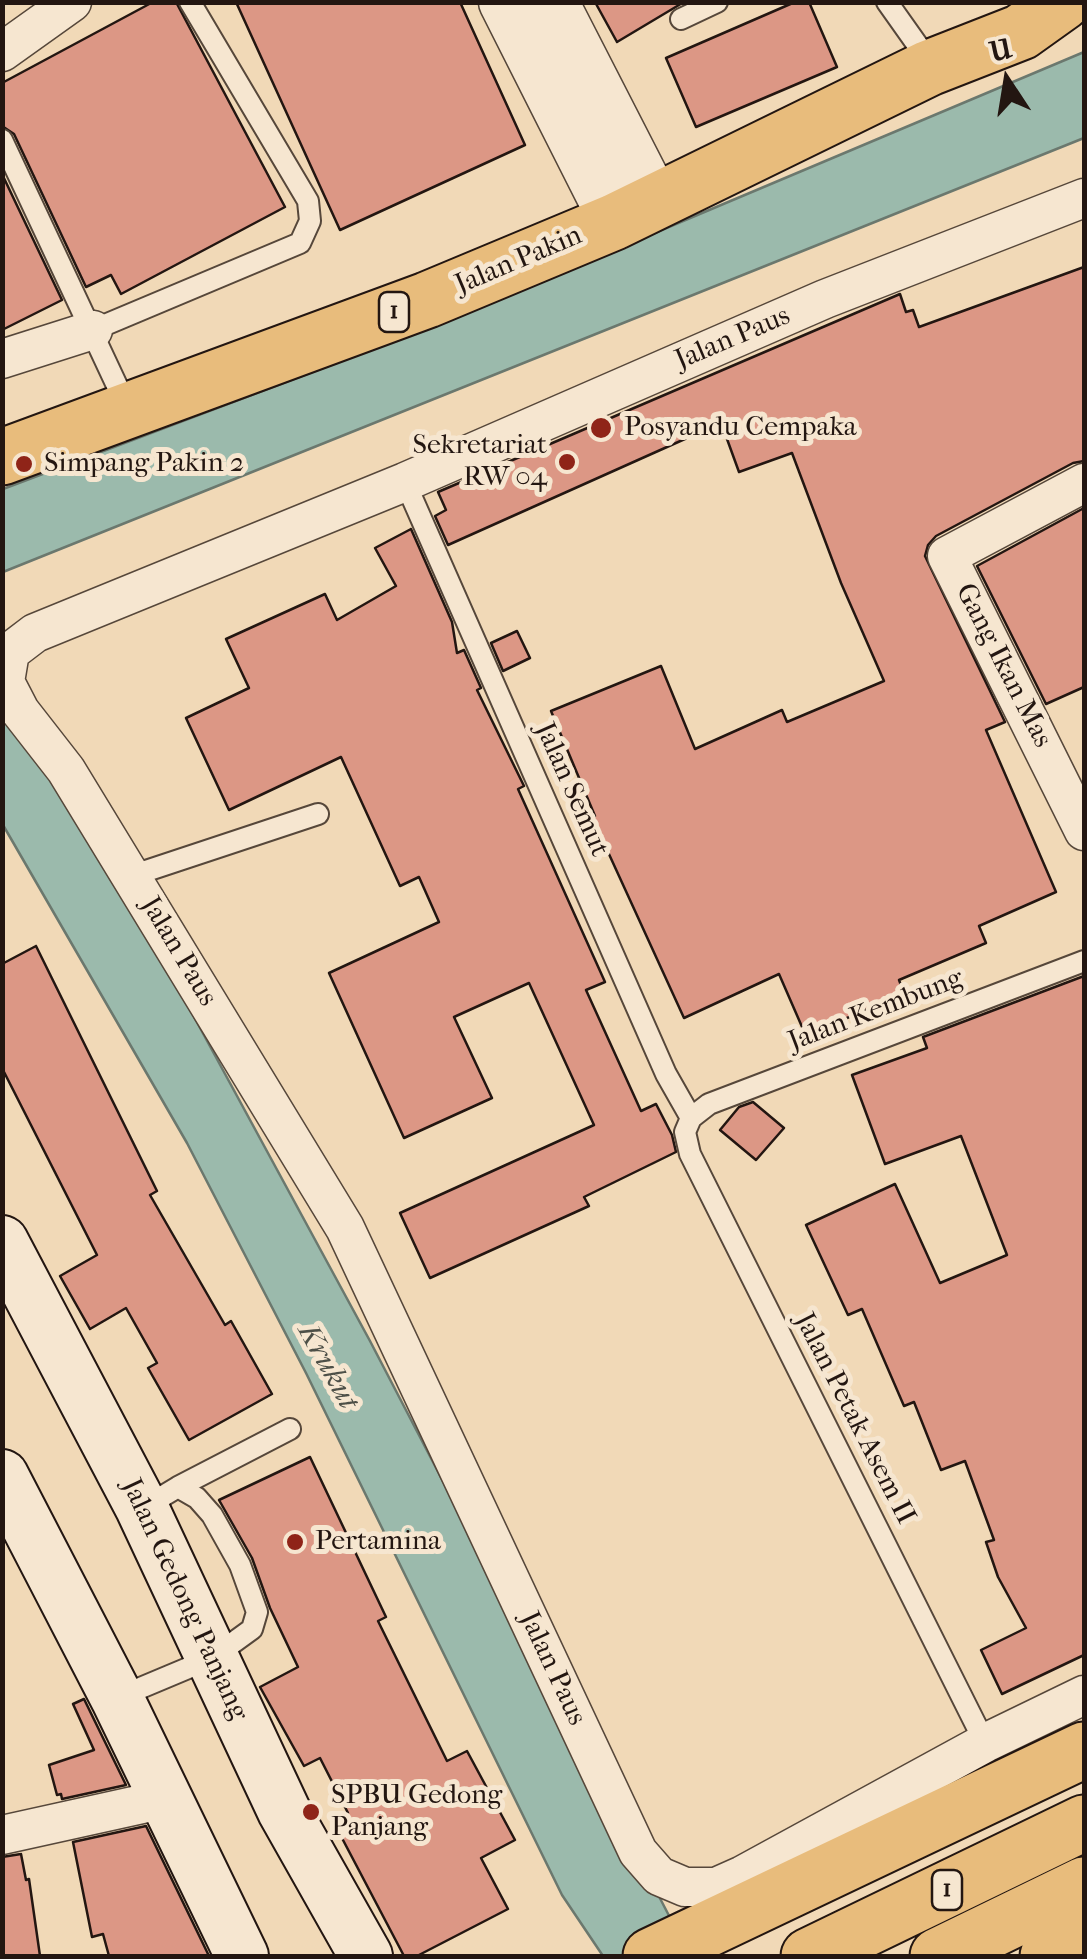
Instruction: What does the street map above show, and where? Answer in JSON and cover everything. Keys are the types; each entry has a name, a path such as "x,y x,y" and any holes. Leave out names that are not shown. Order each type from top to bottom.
{"highway":[{"name":"Jalan Pakin","path":"2,458 426,300 636,212 929,68 1057,12"},
{"path":"651,1956 1084,1750"},
{"name":"1","path":"809,1956 1084,1823"},
{"name":"1","path":"938,1956 1084,1886"},
{"path":"1048,1956 1084,1938"}],"main road":[{"name":"Jalan Gedong Panjang","path":"2,1242 160,1498 212,1658 284,1811 366,1956"},
{"path":"2,1476 117,1698 242,1956"}],"street":[{"path":"2,52 72,2"},
{"path":"502,2 636,212"},
{"path":"554,2 636,212"},
{"name":"Jalan Paus","path":"1084,198 826,299 405,482 36,633 10,652 4,682 20,711 66,770 345,1228 638,1852 659,1876 685,1886 716,1887 985,1743 1084,1695"},
{"path":"2,359 93,330"},
{"name":"Gang Ikan Mas","path":"1084,483 947,556 1084,830"},
{"path":"2,1835 165,1799"}],"lane":[{"path":"93,330 300,242 310,222 308,201 190,2"},
{"path":"681,18 718,2"},
{"path":"890,3 929,68"},
{"path":"2,140 128,409"},
{"name":"Jalan Semut","path":"405,482 666,1074 690,1118"},
{"path":"134,879 146,871 318,814"},
{"name":"Jalan Kembung","path":"690,1118 709,1104 1084,963"},
{"name":"Jalan Petak Asem II","path":"690,1118 685,1132 690,1154 985,1743"},
{"path":"160,1498 290,1429"},
{"path":"117,1698 212,1658"}],"water":[{"path":"1084,52 1084,138 3,572 3,489 434,326"},
{"name":"Krukut","path":"2,719 72,792 370,1341 690,1956 603,1956 562,1895 306,1373 187,1143 3,825"}],"building":[{"path":"153,2 176,2 285,207 121,294 111,275 86,287 14,134 2,126 2,83"},
{"path":"236,2 460,2 525,145 340,230"},
{"path":"595,2 684,2 617,42"},
{"path":"795,2 809,2 837,67 696,127 666,58"},
{"path":"2,174 62,300 2,330"},
{"path":"1084,267 1084,461 1073,463 936,536 925,556 1005,722 986,730 1056,892 979,926 986,943 899,980 904,993 806,1036 779,974 684,1018 592,817 595,816 551,711 661,666 695,749 782,710 787,722 884,681 841,583 792,453 739,472 723,428 706,434 705,430 448,545 435,516 446,510 438,492 900,294 906,312 913,310 919,327"},
{"path":"1084,508 1084,687 1046,704 977,566"},
{"path":"411,529 452,622 457,653 464,650 481,688 477,690 524,786 518,789 605,982 586,990 641,1111 656,1104 676,1152 584,1197 589,1206 430,1278 400,1213 594,1125 529,983 454,1017 492,1098 404,1138 329,973 439,922 419,877 400,886 341,757 229,810 186,718 249,688 226,639 325,594 337,620 396,586 375,548"},
{"path":"517,631 530,658 503,671 491,643"},
{"path":"36,946 157,1191 150,1195 225,1325 231,1321 272,1394 189,1440 148,1368 157,1363 126,1308 90,1329 60,1276 97,1255 2,1068 2,964"},
{"path":"1084,976 1084,1655 1002,1694 981,1650 1026,1628 998,1577 986,1542 994,1540 965,1461 941,1470 914,1402 904,1406 862,1309 848,1315 806,1225 895,1184 940,1283 1007,1255 961,1136 885,1164 852,1075 927,1048 923,1037"},
{"path":"753,1102 784,1128 756,1160 720,1130 739,1107"},
{"path":"310,1457 386,1617 378,1621 447,1761 467,1751 515,1840 481,1858 508,1909 417,1956 404,1956 333,1821 348,1813 320,1758 304,1766 260,1687 298,1667 252,1558 219,1500"},
{"path":"84,1699 126,1785 62,1799 61,1794 57,1795 49,1765 94,1750 73,1704"},
{"path":"146,1826 209,1956 109,1956 103,1934 92,1937 73,1842"},
{"path":"21,1854 26,1880 29,1879 40,1956 2,1956 2,1857"}],"place":[{"name":"Posyandu Cempaka","path":"601,428"},
{"name":"Sekretariat RW 04","path":"567,462"},
{"name":"Simpang Pakin 2","path":"24,464"},
{"name":"Pertamina","path":"295,1542"},
{"name":"SPBU Gedong Panjang","path":"311,1812"}]}
